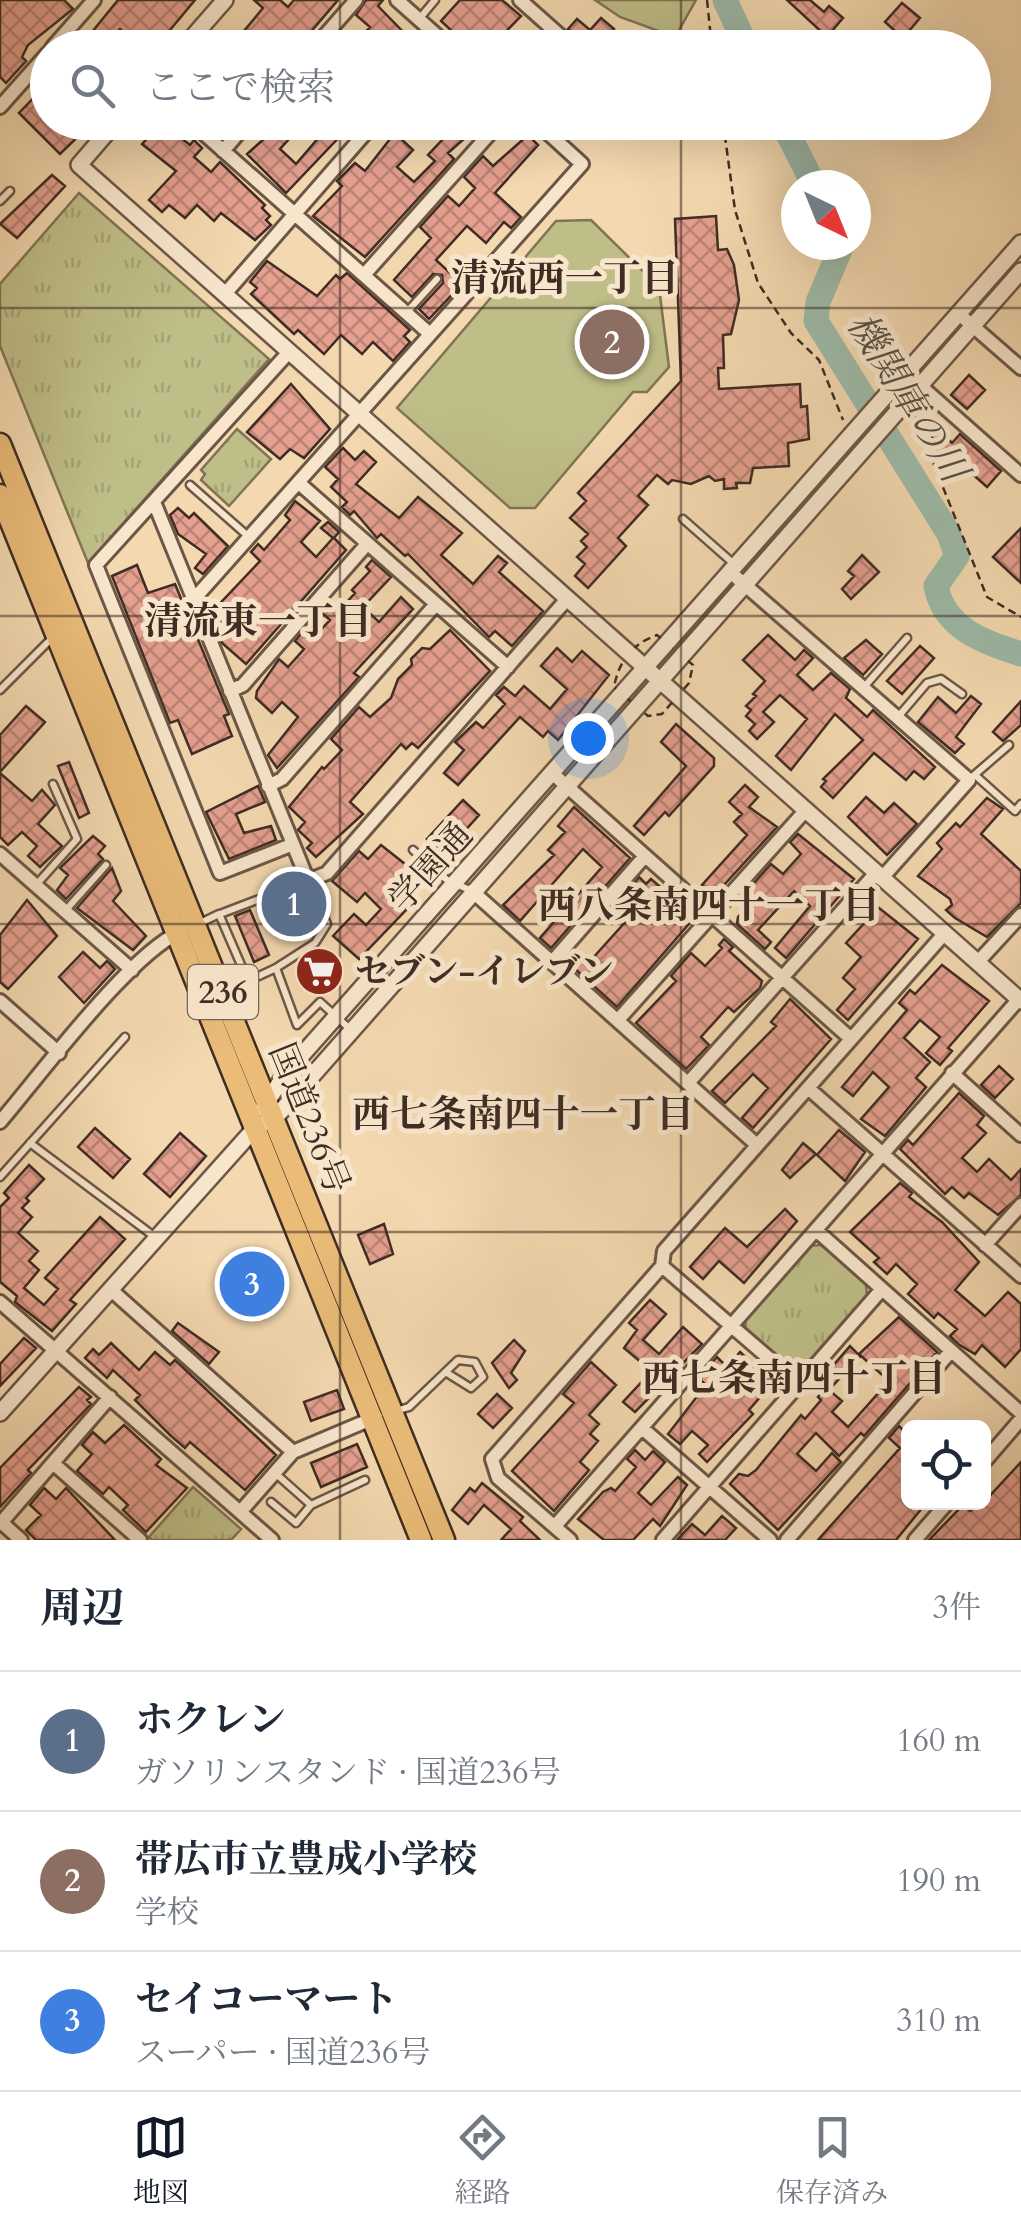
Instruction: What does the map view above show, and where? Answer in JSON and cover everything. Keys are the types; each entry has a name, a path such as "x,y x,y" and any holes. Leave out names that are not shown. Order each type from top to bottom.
{"highway":[{"name":"国道236号","path":"0,444 186,929 220,984 266,1097 266,1122 372,1418 422,1540"},
{"name":"国道236号","path":"0,494 56,634 393,1412 444,1540"}],"street":[{"path":"68,30 94,0"},
{"path":"199,30 225,0"},
{"path":"330,30 356,0"},
{"path":"397,0 429,30"},
{"path":"520,0 554,30"},
{"path":"0,106 30,72"},
{"path":"101,140 79,165 1020,1000 555,1526"},
{"path":"211,140 430,334"},
{"path":"223,151 232,140"},
{"path":"224,295 359,140"},
{"path":"364,275 484,140"},
{"path":"194,598 361,416 582,164 556,140"},
{"name":"学園通","path":"266,1097 646,669 851,425 890,394 1021,243"},
{"name":"学園通","path":"0,1414 156,1238 351,1030 898,410 926,391 972,326 1021,271"},
{"path":"960,314 1021,368"},
{"path":"289,352 96,565 220,873 291,844"},
{"path":"907,374 1021,476"},
{"path":"300,484 508,667"},
{"path":"154,502 308,881 326,873 567,599"},
{"path":"230,692 243,685 367,544"},
{"path":"688,1083 972,778 744,586 732,568"},
{"path":"268,786 282,779 436,604"},
{"path":"552,774 850,1038"},
{"path":"618,1020 804,811"},
{"path":"0,854 132,970"},
{"path":"552,962 646,856"},
{"path":"472,891 758,1145"},
{"path":"977,963 1021,915"},
{"path":"0,1122 158,942 186,929"},
{"path":"570,1540 498,1478 492,1458 662,1266 664,1250 944,934"},
{"path":"0,1001 59,1054"},
{"path":"952,1073 1021,1135"},
{"path":"808,1088 1021,1276"},
{"path":"985,1245 1021,1206"},
{"path":"816,1230 1021,1416 991,1453"},
{"path":"662,1266 800,1385"},
{"path":"110,1289 293,1452"},
{"path":"663,1540 882,1289"},
{"path":"0,1302 272,1540"},
{"path":"787,1540 951,1350"},
{"path":"21,1540 0,1523 110,1397"},
{"path":"241,1511 293,1452 393,1412"},
{"path":"642,1428 770,1540"},
{"path":"54,1464 140,1540"},
{"path":"914,1540 941,1510"}],"lane":[{"path":"418,19 435,0"},
{"path":"0,201 10,190"},
{"path":"406,313 438,279"},
{"path":"190,485 250,538"},
{"path":"683,519 732,568"},
{"path":"0,690 56,634"},
{"path":"863,688 906,638"},
{"path":"897,718 927,682 941,679 962,694"},
{"path":"1009,745 972,778 1015,811 1021,804"},
{"path":"36,885 77,839 53,784"},
{"path":"414,850 456,884 472,891"},
{"path":"65,911 106,865"},
{"path":"219,914 248,981 315,943 326,924 308,881"},
{"path":"186,929 274,893"},
{"path":"276,968 297,1025 320,1002 351,1030"},
{"path":"220,984 244,974"},
{"path":"0,1178 125,1036"},
{"path":"30,1142 156,1238"},
{"path":"393,1412 410,1407 458,1360 475,1362 483,1378 471,1388 447,1373"},
{"path":"275,1473 311,1505"},
{"path":"271,1502 296,1523 311,1505 365,1480"}],"path":[{"path":"707,0 710,30"},
{"path":"726,140 736,210 758,283 791,333 820,360 851,425"},
{"path":"926,391 914,414 986,596 1021,617"}],"green space":[{"path":"595,0 696,0 679,30 656,30 620,17"},
{"path":"79,193 269,359 88,563 0,346 0,284"},
{"path":"591,220 659,287 669,367 647,392 633,392 535,508 510,508 397,408 556,221"},
{"path":"237,429 271,459 229,506 201,480 205,474 201,470"},
{"path":"821,1245 866,1283 867,1296 804,1369 795,1371 746,1330 745,1319 809,1246"},
{"path":"193,1487 241,1529 231,1540 152,1540 149,1537"}],"building":[{"path":"0,0 64,0 73,9 47,30 30,30 30,43 22,57 26,61 6,83 0,77"},
{"path":"118,0 195,0 170,30 94,30"},
{"path":"254,0 280,0 288,7 294,0 338,0 312,30 245,30 263,8"},
{"path":"366,0 383,0 378,6 401,30 367,30 370,27 356,15"},
{"path":"460,0 502,0 521,16 507,30 451,30 441,21"},
{"path":"787,0 810,0 824,12 829,6 843,18 833,30 819,30"},
{"path":"902,3 920,18 910,30 894,30 885,22"},
{"path":"601,18 614,29 613,30 590,30"},
{"path":"577,19 590,30 568,29"},
{"path":"30,102 30,124 19,113"},
{"path":"46,140 74,140 60,154"},
{"path":"146,140 184,140 190,145 194,140 202,148 194,157 211,172 220,162 265,205 262,208 270,216 266,220 271,225 255,240 221,213 214,221 197,205 185,218 169,205 162,212 149,200 176,171 142,144"},
{"path":"263,140 288,140 280,149 296,164 317,140 337,140 286,193 247,154"},
{"path":"389,140 402,140 413,150 397,167 414,182 435,161 428,155 442,140 463,140 448,153 454,159 365,257 313,216 342,186 337,181 355,163 365,171"},
{"path":"522,140 533,140 538,145 495,193 521,217 511,228 504,222 486,243 467,226 436,260 462,284 429,319 419,309 443,283 442,275 433,274 412,297 394,280 431,238 420,227 448,196 459,206 475,188 464,177 483,156 493,166"},
{"path":"52,175 65,186 17,238 0,224"},
{"path":"716,216 718,250 727,249 734,265 739,300 731,334 723,335 724,368 718,368 719,389 800,384 801,407 807,406 809,439 788,443 789,466 753,468 750,483 736,483 737,488 724,489 724,479 715,481 709,476 691,484 672,480 668,484 657,475 638,496 648,505 618,538 626,546 588,588 575,576 585,564 577,557 587,547 581,541 588,534 570,518 586,501 578,493 681,381 675,219"},
{"path":"267,261 317,296 336,275 340,279 347,273 410,330 404,336 410,342 393,361 373,342 362,354 341,335 324,354 298,330 294,334 251,294 257,288 250,282"},
{"path":"969,375 985,390 967,409 951,395"},
{"path":"291,384 330,429 304,458 290,449 280,459 247,432"},
{"path":"923,414 952,443 960,434 1001,471 987,487 961,464 957,469 938,452"},
{"path":"343,448 355,460 364,451 376,462 356,484 399,518 418,497 462,533 441,555 473,584 498,556 507,563 499,572 543,611 512,646 495,631 489,637 408,554 405,556 381,534 377,538 354,511 350,515 342,507 347,502 331,487 338,479 325,467"},
{"path":"295,501 320,521 301,542 316,557 333,538 321,528 328,522 339,532 334,538 346,550 246,664 222,643 215,626 222,623 211,613 260,561 251,552 258,544 264,550 290,520 285,515"},
{"path":"178,508 189,518 194,513 228,546 203,574 195,568 206,554 178,534 170,515"},
{"path":"1021,528 1021,583 993,557"},
{"path":"862,555 879,572 851,599 842,589 854,576 848,571"},
{"path":"372,560 391,577 363,607 379,622 401,597 413,609 354,673 359,677 277,768 268,755 298,717 282,702 272,713 256,698 257,691 279,659 288,667 304,649 295,641 305,629 314,637 330,620 321,612 329,602 339,611 355,593 352,590 370,571 366,567"},
{"path":"137,565 148,593 175,584 229,714 224,716 232,736 192,754 178,720 170,723 112,576"},
{"path":"450,630 490,671 418,748 412,743 406,749 401,744 350,802 363,814 316,857 307,848 312,843 298,830 305,822 289,807 322,767 342,750 331,739 359,707 370,717 391,698 398,679 412,665 411,659 422,648 430,649"},
{"path":"768,635 795,660 804,650 813,658 797,675 813,690 831,673 850,689 846,698 867,717 873,710 935,767 924,779 914,771 906,780 874,753 833,798 821,787 826,781 823,779 863,740 835,714 791,770 776,756 807,719 780,695 763,712 774,722 757,739 749,731 755,724 746,716 751,710 746,706 765,681 743,660"},
{"path":"866,640 882,654 863,675 844,658"},
{"path":"920,646 934,658 902,694 887,681"},
{"path":"557,648 572,662 582,651 609,675 558,740 548,731 543,737 520,717 458,785 444,773 464,750 455,742 476,722 483,728 505,704 496,695 504,687 515,696 524,686 550,709 567,689 541,666"},
{"path":"971,696 981,704 956,737 964,744 955,753 918,722 938,697 956,713"},
{"path":"1021,701 1021,725 1003,741 993,732"},
{"path":"26,706 45,722 0,772 0,735"},
{"path":"676,724 714,758 714,766 669,816 665,812 644,835 634,826 686,766 661,742"},
{"path":"69,762 89,813 79,818 58,766"},
{"path":"0,773 32,801 42,790 55,805 38,824 62,846 40,867 28,856 37,846 22,832 8,845 0,837"},
{"path":"745,785 758,797 749,807 777,827 714,896 702,885 747,835 734,822 742,814 729,802"},
{"path":"258,786 265,802 236,814 244,833 271,826 276,840 229,859 206,812"},
{"path":"866,797 884,813 894,803 917,824 887,855 848,817"},
{"path":"987,798 1003,809 981,834 1021,871 1021,903 987,937 955,918 946,910 952,905 950,899 918,876 942,849 937,843 956,823 960,827"},
{"path":"463,800 479,815 444,854 427,839"},
{"path":"574,807 630,858 551,948 540,938 602,867 583,849 520,921 503,905 554,855 548,850 565,832 558,826"},
{"path":"798,834 854,879 786,958 775,948 810,906 794,891 758,930 771,942 765,949 737,924 738,917 754,900 746,892 771,864 783,874 801,854 790,842"},
{"path":"93,836 105,846 98,854 103,859 66,899 57,890 68,875 60,868"},
{"path":"381,845 424,879 402,904 407,909 359,959 333,936 354,914 366,925 381,909 365,893 357,902 332,881 359,851 368,859"},
{"path":"112,868 121,891 113,901 146,936 133,950 77,908"},
{"path":"639,877 646,884 651,879 695,917 617,1007 574,968 586,955 591,960 646,899 632,886"},
{"path":"295,879 313,922 297,929 278,886"},
{"path":"27,900 57,936 8,989 0,982 0,935"},
{"path":"869,900 918,939 848,1020 837,1010 855,989 843,978 861,957 846,943 868,919 859,911"},
{"path":"250,910 269,955 254,962 235,916"},
{"path":"724,939 733,947 729,951 762,981 760,988 734,1012 728,1007 701,1037 709,1045 686,1069 636,1023 676,981 671,976 691,953 705,966 722,948 719,945"},
{"path":"83,952 100,968 107,961 115,969 84,1003 59,977"},
{"name":"セブン-イレブン","path":"327,952 338,981 313,991 302,962"},
{"path":"942,965 989,1001 948,1048 952,1051 940,1065 926,1053 940,1037 920,1020 904,1038 930,1062 916,1078 926,1087 885,1136 861,1119 889,1087 873,1072 853,1096 842,1087 907,1010 899,1003 910,990 915,994"},
{"path":"790,999 831,1039 753,1128 742,1118 768,1088 753,1074 725,1103 712,1091 776,1026 771,1022"},
{"path":"999,1066 1013,1079 995,1098 981,1085"},
{"path":"959,1093 984,1116 977,1125 986,1133 962,1158 977,1172 989,1159 1011,1180 1021,1169 1021,1195 998,1215 969,1193 964,1198 952,1187 945,1194 900,1149 908,1140 913,1145"},
{"path":"95,1128 130,1159 113,1178 78,1147"},
{"path":"839,1130 865,1152 845,1181 817,1155"},
{"path":"180,1133 206,1156 170,1197 144,1174"},
{"path":"803,1143 816,1154 790,1178 782,1170"},
{"path":"29,1165 44,1179 26,1198 29,1201 22,1208 32,1217 18,1233 38,1251 29,1261 39,1270 24,1288 44,1305 58,1289 45,1278 100,1217 125,1239 70,1300 76,1304 52,1331 15,1302 17,1296 0,1282 0,1207 9,1198 4,1193"},
{"path":"900,1183 912,1193 909,1197 942,1222 979,1262 955,1290 985,1316 1008,1292 1021,1304 1021,1349 1005,1367 982,1345 975,1354 958,1344 950,1336 957,1329 938,1313 934,1318 908,1294 917,1284 896,1264 887,1274 874,1262 879,1258 850,1232"},
{"path":"785,1209 797,1221 744,1283 719,1261 703,1279 690,1267 725,1228 747,1247"},
{"path":"384,1224 393,1254 370,1264 358,1235"},
{"path":"254,1261 269,1300 249,1308 234,1269"},
{"path":"650,1300 666,1314 643,1340 659,1354 683,1327 702,1344 635,1412 623,1402 648,1375 648,1368 624,1348 637,1330 629,1323"},
{"path":"899,1317 937,1352 864,1436 861,1433 839,1456 816,1433 797,1454 816,1471 832,1453 841,1462 778,1530 730,1484 739,1474 748,1476 756,1470 801,1415 805,1419 821,1400 818,1397 824,1390 817,1384 850,1346 860,1356 829,1390 842,1401 832,1412 848,1427 889,1381 859,1354"},
{"path":"178,1323 219,1352 209,1364 172,1331"},
{"path":"24,1338 36,1348 0,1386 0,1364"},
{"path":"514,1340 525,1351 511,1373 517,1380 509,1388 492,1363"},
{"path":"111,1343 139,1370 155,1352 170,1365 175,1360 276,1455 245,1490 190,1442 185,1448 170,1435 135,1400 140,1395 113,1370 107,1378 85,1358 93,1349 99,1355"},
{"path":"740,1352 773,1382 749,1410 753,1414 707,1462 699,1454 708,1445 692,1431 680,1444 668,1434 706,1385 698,1378 717,1357 727,1367"},
{"path":"591,1362 616,1385 589,1415 599,1424 590,1434 598,1441 580,1462 589,1470 554,1511 512,1471 574,1403 563,1394"},
{"path":"79,1387 91,1397 87,1400 91,1404 28,1470 31,1473 0,1507 0,1468"},
{"path":"337,1390 344,1409 311,1421 304,1402"},
{"path":"497,1394 512,1408 493,1428 478,1414"},
{"path":"124,1425 161,1459 156,1465 187,1488 146,1532 123,1510 128,1505 109,1487 103,1494 77,1471 92,1454 82,1445 93,1432 105,1443"},
{"path":"901,1428 901,1510 920,1510 896,1540 818,1540 900,1448 889,1438"},
{"path":"357,1444 367,1467 321,1487 311,1463"},
{"path":"635,1450 645,1460 653,1451 665,1462 638,1493 651,1505 678,1477 687,1485 660,1526 653,1519 633,1540 604,1540 578,1519 603,1492 611,1488 615,1491 636,1467 627,1459"},
{"path":"1021,1462 1021,1540 929,1540 958,1510 991,1510 991,1494"},
{"path":"482,1483 523,1517 520,1521 540,1540 501,1540 511,1529 484,1505 468,1524 452,1510 470,1488 475,1492"},
{"path":"44,1488 56,1499 66,1488 115,1540 36,1540 26,1530 41,1515 30,1505"},
{"path":"722,1516 736,1528 725,1540 677,1540 692,1524 705,1535"}],"waterway":[{"name":"機関庫の川","path":"725,0 739,30"},
{"name":"機関庫の川","path":"791,140 806,170"},
{"name":"機関庫の川","path":"836,260 818,302 816,321 949,534 957,556 936,586 940,601 968,632 1021,654"}],"place":[{"name":"帯広市立豊成小学校","path":"612,342"},
{"name":"ホクレン","path":"294,904"},
{"name":"セブン-イレブン","path":"320,971"},
{"name":"セイコーマート","path":"252,1284"}],"district":[{"name":"清流西一丁目","path":"565,278"},
{"name":"清流東一丁目","path":"258,621"},
{"name":"西八条南四十一丁目","path":"709,905"},
{"name":"西七条南四十一丁目","path":"523,1114"},
{"name":"西七条南四十丁目","path":"794,1378"}]}
